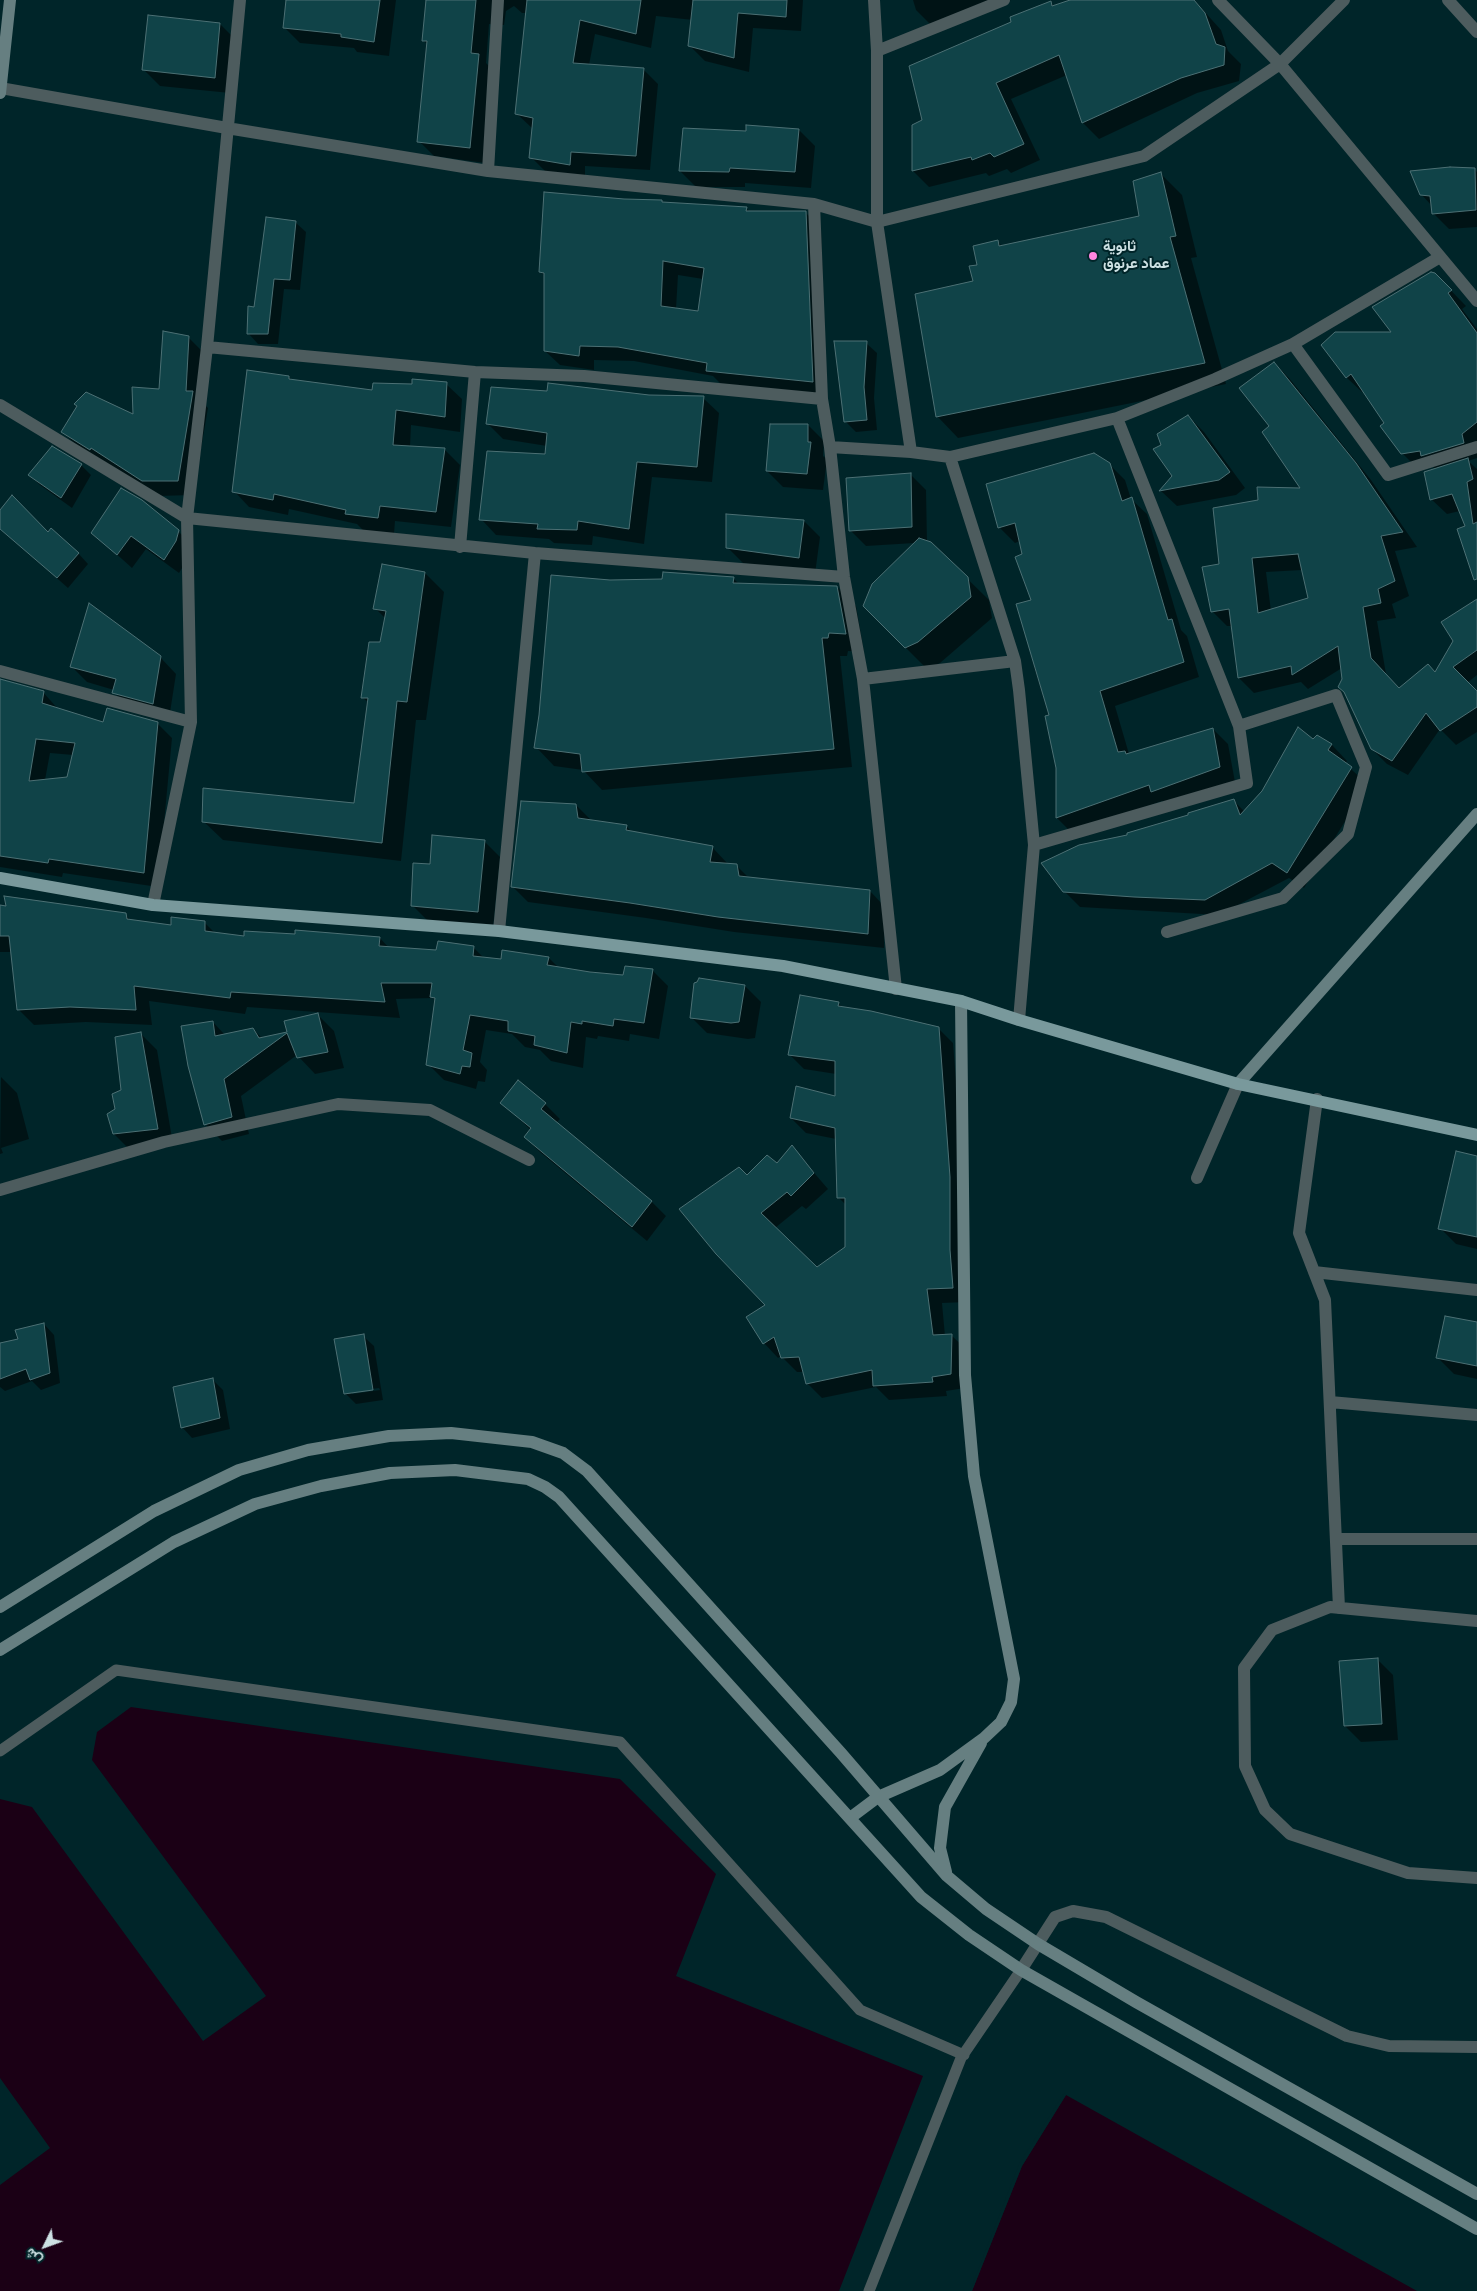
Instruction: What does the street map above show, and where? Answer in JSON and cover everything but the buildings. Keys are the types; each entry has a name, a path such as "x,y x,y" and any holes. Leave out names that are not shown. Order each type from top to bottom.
{"main road":[{"path":"0,878 153,905 498,931 783,966 962,1001 1018,1020 1238,1084 1477,1135"}],"street":[{"path":"10,0 0,90 488,171 814,204 877,222 1144,156 1280,64 1344,0"},
{"path":"153,905 191,722 188,518 207,347 240,0"},
{"path":"488,171 498,0"},
{"path":"874,0 877,50 877,222 911,452"},
{"path":"877,50 1004,0"},
{"path":"1218,0 1280,64 1477,301"},
{"path":"1448,0 1477,32"},
{"path":"814,204 822,399 830,447 844,577 863,679 896,989"},
{"path":"830,447 911,452 950,457 1117,418 1215,379 1293,344 1440,256"},
{"path":"1293,344 1388,475 1477,447"},
{"path":"207,347 475,372 584,376 822,399"},
{"path":"460,546 475,372"},
{"path":"0,405 188,518 535,553 844,577"},
{"path":"1034,845 1247,783 1238,726 1117,418"},
{"path":"950,457 1015,661 1034,845 1018,1020"},
{"path":"498,931 535,553"},
{"path":"863,679 1015,661"},
{"path":"0,671 191,722"},
{"path":"1167,932 1283,898 1348,834 1366,767 1336,695 1238,726"},
{"path":"1197,1178 1238,1084 1477,814"},
{"path":"850,1818 878,1797 940,1770 984,1738 1001,1722 1011,1702 1014,1679 974,1476 965,1375 962,1001"},
{"path":"1317,1100 1299,1233 1325,1300 1339,1608"},
{"path":"0,1190 164,1142 338,1104 430,1110 529,1160"},
{"path":"1314,1272 1477,1290"},
{"path":"1330,1402 1477,1415"},
{"path":"0,1607 154,1511 239,1470 308,1450 389,1436 451,1433 532,1442 563,1452 587,1471 948,1876 986,1909 1038,1944 1136,2002 1477,2194"},
{"path":"0,1650 174,1542 255,1504 320,1486 390,1473 455,1470 528,1480 545,1487 559,1497 921,1897 969,1935 1021,1970 1477,2229"},
{"path":"1336,1539 1477,1539"},
{"path":"1477,1621 1330,1607 1272,1630 1244,1668 1245,1766 1265,1810 1290,1834 1408,1873 1477,1878"},
{"path":"948,1876 940,1848 945,1807 984,1738"},
{"path":"1021,1970 1055,1918 1073,1911 1106,1917 1347,2036 1389,2046 1477,2047"}],"lane":[{"path":"0,1751 116,1670 620,1742 860,2010 964,2054"},
{"path":"869,2291 964,2054 1021,1970"}],"shaded area":[{"path":"131,1707 620,1779 716,1874 676,1976 923,2076 839,2291 0,2291 0,2185 50,2148 0,2078 0,1799 32,1807 203,2041 266,1996 92,1760 97,1732"},
{"path":"1066,2095 1417,2291 972,2291 1022,2166"}],"pier":[{"path":"1064,2093 1066,2095 1022,2166 972,2291 970,2291 1019,2164"}],"place":[{"name":"ثانوية عماد عرنوق","path":"1093,256"}]}
